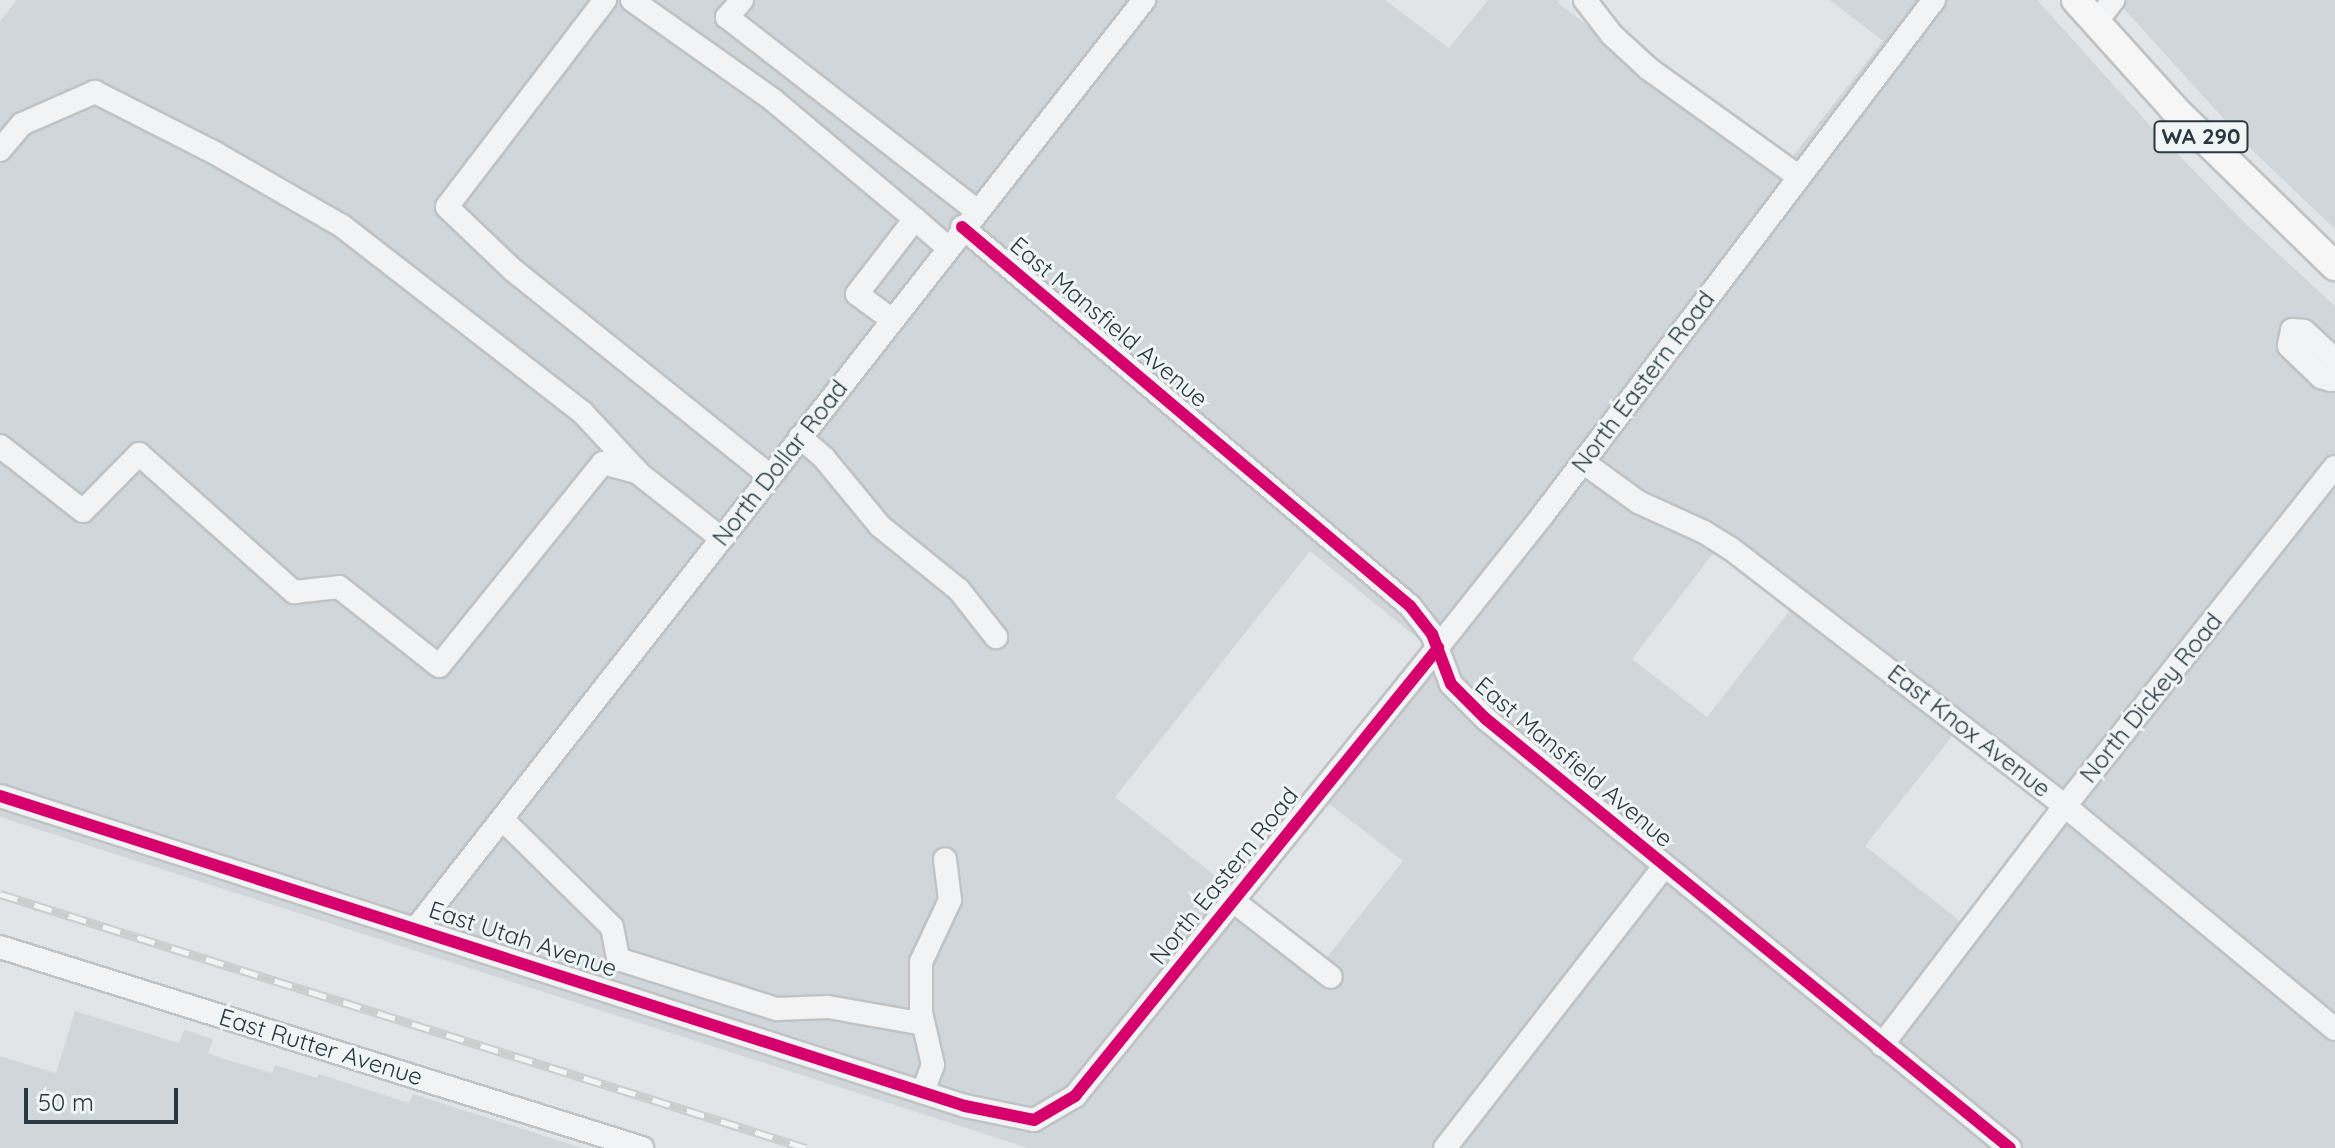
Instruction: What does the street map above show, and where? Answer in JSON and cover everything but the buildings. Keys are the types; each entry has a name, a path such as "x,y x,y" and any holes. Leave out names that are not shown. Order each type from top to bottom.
{"main road":[{"name":"WA 290","path":"2076,0 2105,11 2174,109 2334,264"}],"street":[{"path":"605,0 447,207 513,270 770,476"},
{"path":"632,0 773,100 947,247"},
{"name":"East Mansfield Avenue","path":"742,0 727,17 969,219 1410,606 1427,625 1447,678 1465,700 1664,867 2010,1148"},
{"path":"1585,0 1612,35 1649,69 1798,176"},
{"name":"North Eastern Road","path":"1034,1120 1075,1096 1438,648 1934,0"},
{"name":"North Dollar Road","path":"417,927 722,539 1136,3"},
{"path":"0,150 22,124 95,92 215,153 342,226 582,412 637,472 722,539"},
{"path":"891,319 857,294 915,219"},
{"path":"800,437 824,458 880,526 959,590 996,637"},
{"path":"0,446 83,511 139,454 294,592 339,587 439,666 592,472 603,463 637,472"},
{"name":"East Knox Avenue","path":"1583,462 1638,502 1704,532 1730,548 2065,806 2335,1029"},
{"name":"North Dickey Road","path":"1882,1045 2065,806 2335,467"},
{"name":"East Utah Avenue","path":"0,796 417,927 965,1106 1034,1120"},
{"path":"502,819 612,927 618,959 777,1009 828,1007 924,1024"},
{"path":"923,1092 933,1065 924,1024 921,962 950,900 945,859"},
{"path":"1445,1148 1664,867"},
{"path":"1232,900 1331,977"},
{"name":"East Rutter Avenue","path":"0,947 633,1147"}],"shaded area":[{"path":"17,0 1385,0 1449,48 1488,0 1560,0 1558,3 1779,174 1883,41 1830,0 2037,0 2155,131 2248,226 2335,306 2335,1148 1028,1148 0,817 0,21","holes":["1718,547 1794,605 1707,717 1632,659","1310,551 1426,645 1310,789 1403,861 1324,961 1115,797","1953,735 2048,810 1960,921 1865,846"]},
{"path":"2116,0 2335,0 2335,229 2253,151"},
{"path":"75,1011 179,1043 184,1030 213,1039 208,1053 221,1058 272,1073 275,1065 317,1078 319,1074 409,1103 413,1094 582,1148 0,1148 0,1056 56,1073"}],"railway":[{"path":"0,894 806,1148"}],"cycle path":[{"path":"962,227 1410,606 1432,634 1451,684 1486,719 2010,1148"},
{"path":"0,796 965,1106 1034,1120 1075,1096 1438,648"}]}
